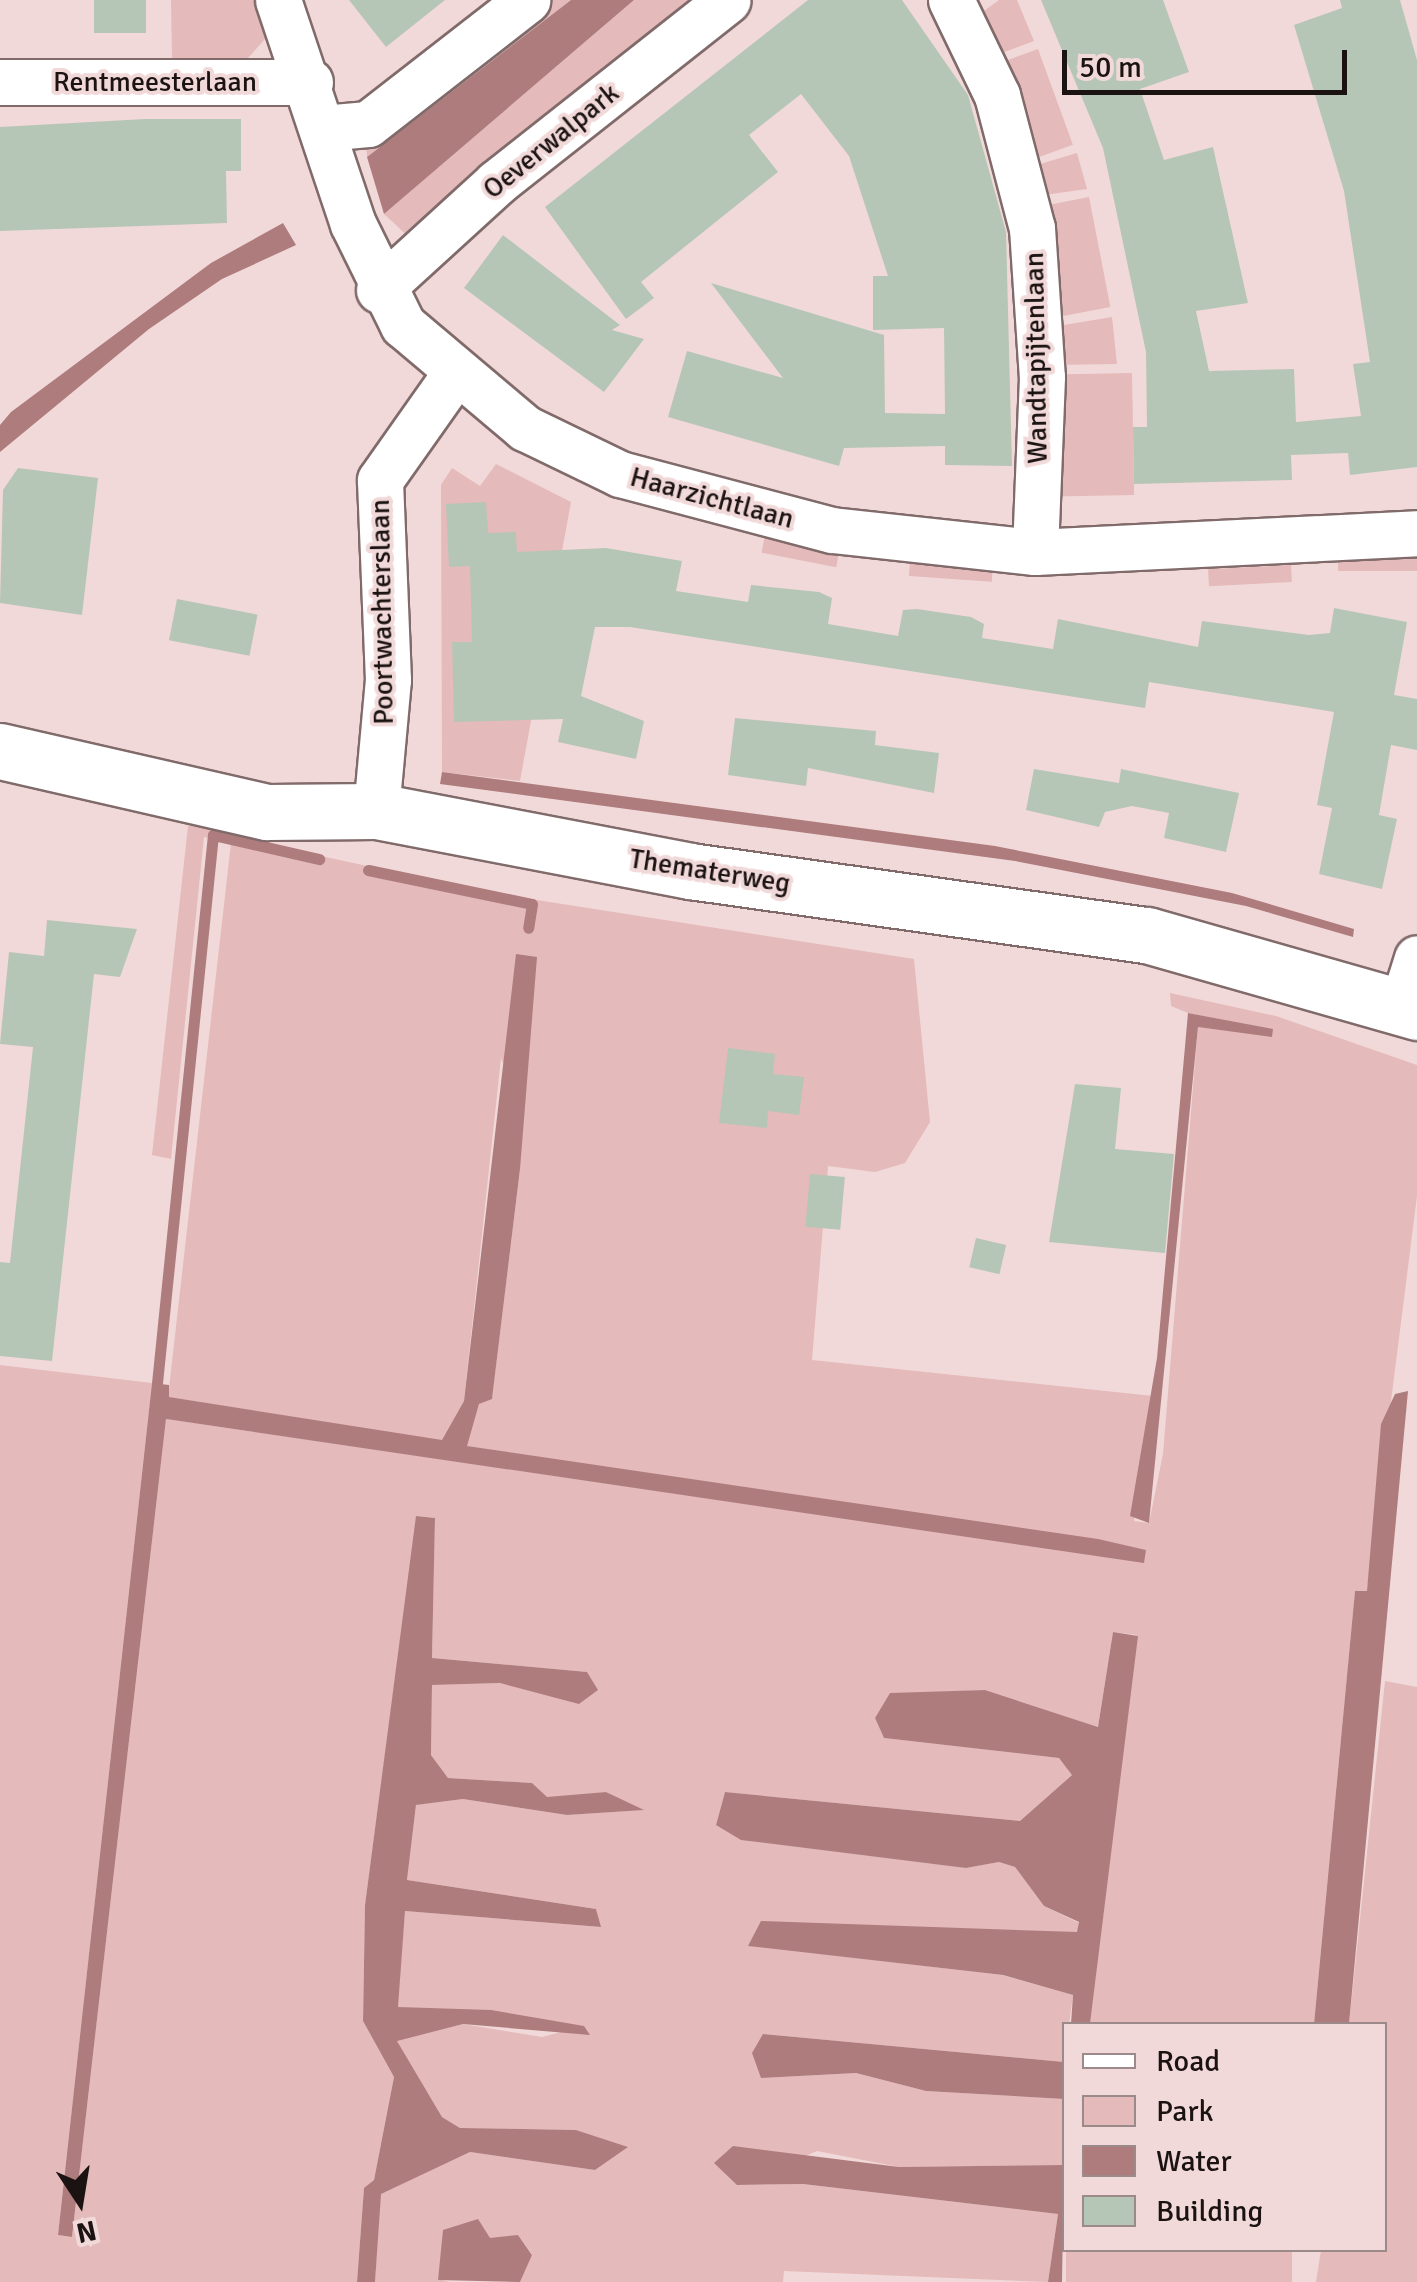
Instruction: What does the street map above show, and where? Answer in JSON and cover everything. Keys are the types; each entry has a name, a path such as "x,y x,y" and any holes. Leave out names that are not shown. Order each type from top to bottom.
{"street":[{"name":"Haarzichtlaan","path":"278,0 310,82 379,290 454,375 525,428 620,474 832,530 1035,552 1417,534"},
{"path":"323,128 368,124 527,0"},
{"name":"Oeverwalpark","path":"379,290 496,184 728,0"},
{"name":"Wandtapijtenlaan","path":"951,0 996,94 1032,228 1042,377 1035,552"},
{"name":"Rentmeesterlaan","path":"0,82 310,82"},
{"name":"Poortwachterslaan","path":"376,811 388,680 380,480 454,375"},
{"name":"Thematerweg","path":"0,751 266,812 376,811 690,871 1147,935 1412,992"}],"green space":[{"path":"171,0 258,0 265,39 248,58 172,60"},
{"path":"546,0 571,0 367,157 366,144"},
{"path":"634,0 711,0 411,239 384,214"},
{"path":"999,0 1017,0 1034,41 991,57 973,19"},
{"path":"1038,49 1073,145 1030,161 995,65"},
{"path":"1077,153 1087,189 1037,196 1030,167"},
{"path":"1089,197 1110,307 1059,317 1038,207"},
{"path":"1112,317 1117,364 1052,365 1052,327"},
{"path":"1132,373 1134,495 1054,496 1052,374"},
{"path":"496,464 571,502 520,781 442,772 441,485 452,468 480,486"},
{"path":"765,535 840,550 836,567 762,553"},
{"path":"1338,555 1417,555 1417,571 1338,571"},
{"path":"910,561 993,567 992,582 909,576"},
{"path":"1291,565 1292,582 1209,586 1208,569"},
{"path":"188,826 245,829 243,839 492,893 914,959 930,1122 905,1163 875,1172 828,1166 812,1360 1153,1396 1134,1521 1149,1523 1163,1454 1198,1026 1272,1029 1188,1013 1171,1006 1170,993 1276,1016 1417,1065 1417,1196 1367,1591 1355,1591 1314,2022 1090,2022 1137,1635 1113,1632 1098,1727 985,1690 890,1694 875,1718 884,1738 1059,1758 1073,1774 1020,1821 725,1792 716,1825 966,1868 999,1862 1015,1867 1044,1906 1079,1923 1078,1932 748,1945 1002,1975 1073,1995 1069,2022 1062,2022 1062,2062 763,2034 761,2078 856,2073 926,2091 1062,2099 1062,2165 899,2167 817,2151 737,2185 803,2184 1058,2214 1048,2282 784,2271 783,2282 520,2282 532,2254 518,2235 438,2279 449,2282 375,2282 380,2194 470,2152 595,2170 627,2147 576,2130 460,2128 442,2117 396,2040 463,2024 542,2037 584,2026 397,2007 405,1911 600,1927 596,1909 407,1880 416,1805 463,1799 567,1815 642,1810 606,1792 547,1798 532,1783 448,1778 431,1755 432,1685 500,1683 579,1703 587,1672 432,1658 435,1518 417,1516 365,1905 363,2021 394,2077 374,2180 364,2189 357,2282 0,2282 0,1365 152,1383 58,2235 72,2237 166,1419 1144,1562 1128,1546 466,1446 479,1404 492,1398 520,1169 521,1109 501,1058 464,1401 442,1441 168,1397 231,843 204,837 171,1159 152,1155"},
{"path":"1385,1681 1417,1687 1417,2282 1316,2282 1321,2252 1387,2252 1387,2022 1349,2022"},
{"path":"1066,2252 1292,2252 1292,2282 1066,2282"}],"water":[{"path":"571,0 634,0 384,214 367,157"},
{"path":"283,223 296,245 222,279 149,329 0,452 0,425 11,412 211,263"},
{"path":"442,772 995,846 1232,893 1354,929 1353,937 1246,906 1015,861 440,784"},
{"path":"516,954 537,957 520,1169 492,1399 479,1404 467,1446 1098,1539 1146,1550 1144,1563 166,1419 72,2237 58,2235 152,1383 169,1385 169,1397 442,1440 464,1401"},
{"path":"1188,1013 1273,1029 1272,1037 1198,1027 1149,1523 1130,1516 1157,1358"},
{"path":"1408,1391 1349,2022 1314,2022 1355,1591 1367,1591 1381,1424 1395,1394"},
{"path":"416,1516 435,1518 432,1658 587,1672 598,1690 579,1704 500,1683 432,1685 431,1755 448,1778 532,1783 547,1797 606,1792 644,1810 567,1815 463,1799 416,1805 407,1880 596,1909 601,1927 405,1911 398,2007 491,2010 584,2026 590,2035 463,2024 397,2041 442,2117 460,2128 576,2130 628,2147 595,2170 470,2152 381,2194 375,2282 357,2282 364,2188 374,2180 394,2077 363,2021 365,1905"},
{"path":"1113,1632 1138,1636 1090,2022 1071,2022 1073,1995 1003,1975 748,1946 761,1921 1077,1932 1079,1922 1044,1906 1015,1867 999,1862 966,1868 741,1840 716,1825 725,1792 1020,1821 1072,1775 1059,1758 884,1738 875,1718 890,1693 985,1690 1098,1727"},
{"path":"763,2034 1062,2062 1062,2099 926,2091 856,2073 761,2078 752,2053"},
{"path":"733,2146 899,2167 1062,2165 1062,2282 1048,2282 1058,2214 803,2184 737,2185 714,2163"},
{"path":"478,2219 490,2238 518,2235 532,2255 520,2282 438,2280 443,2230"}],"building":[{"path":"94,0 146,0 146,33 94,33"},
{"path":"349,0 445,0 386,47"},
{"path":"808,0 902,0 968,95 1006,232 1012,466 945,465 945,446 844,448 839,466 668,417 687,351 783,378 711,283 884,335 885,413 945,414 944,328 873,330 873,276 888,276 849,156 801,94 749,135 778,172 641,282 654,298 626,319 545,207"},
{"path":"1041,0 1163,0 1189,72 1140,89 1164,160 1213,147 1248,303 1196,311 1209,371 1294,369 1296,422 1361,416 1353,364 1370,362 1344,191 1294,25 1342,8 1340,0 1400,0 1417,60 1417,467 1350,475 1348,453 1291,455 1292,480 1134,484 1133,427 1147,427 1146,352 1103,148"},
{"path":"145,119 241,119 241,171 226,171 227,223 0,231 0,127"},
{"path":"503,235 620,325 612,330 644,339 604,392 464,288"},
{"path":"18,468 98,478 82,615 0,603 3,490"},
{"path":"486,502 488,533 516,532 517,552 606,548 682,561 676,591 748,602 751,585 819,592 832,598 828,624 898,636 903,610 917,609 971,617 984,624 982,638 1053,649 1058,619 1198,647 1202,621 1309,635 1330,633 1334,608 1407,622 1394,695 1417,699 1417,750 1391,745 1379,815 1397,819 1382,889 1319,874 1332,808 1317,805 1334,712 1149,682 1145,708 630,627 595,627 581,696 644,721 636,759 558,742 563,719 454,722 452,642 472,642 470,566 449,567 446,504"},
{"path":"177,599 257,615 249,656 169,640"},
{"path":"735,718 876,731 875,745 939,753 934,793 808,768 806,786 728,775"},
{"path":"1034,769 1119,783 1121,769 1239,793 1226,852 1164,838 1169,813 1132,806 1105,812 1099,827 1026,810"},
{"path":"47,920 137,929 120,977 94,974 52,1361 0,1356 0,1262 10,1263 33,1047 0,1044 9,952 44,956"},
{"path":"728,1048 775,1054 773,1074 804,1077 799,1115 768,1111 767,1128 719,1123"},
{"path":"1075,1084 1121,1088 1115,1149 1174,1154 1165,1253 1049,1242"},
{"path":"810,1174 845,1177 840,1230 805,1227"},
{"path":"976,1238 1006,1245 999,1274 969,1267"}],"waterway":[{"path":"157,1383 213,835 319,859"},
{"path":"368,870 532,904 528,928"}]}
